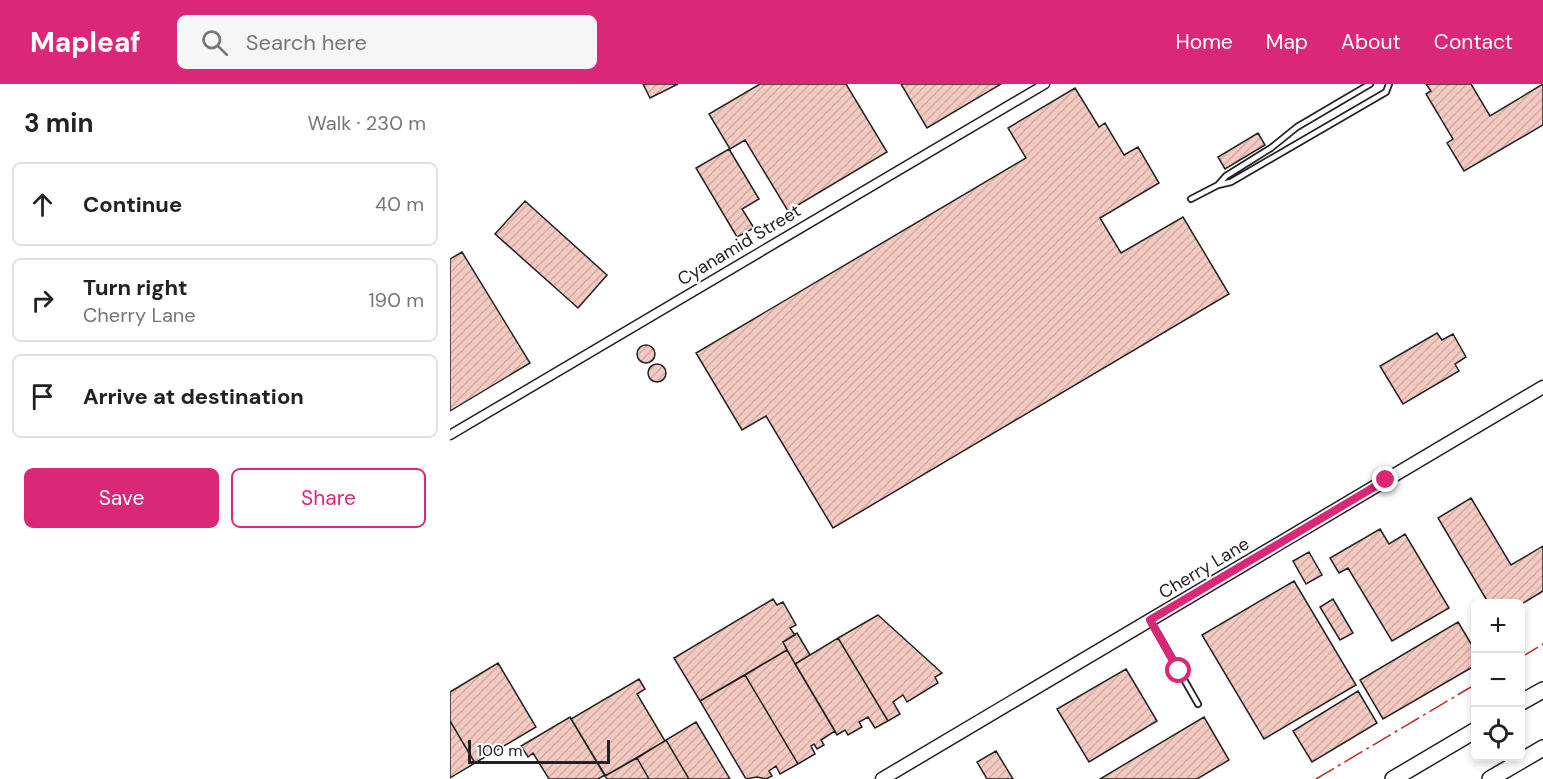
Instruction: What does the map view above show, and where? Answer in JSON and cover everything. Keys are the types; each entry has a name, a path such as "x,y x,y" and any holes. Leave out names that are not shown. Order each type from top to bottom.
{"highway":[{"path":"1525,701 1543,690"},
{"path":"1393,779 1471,733"},
{"path":"1490,779 1543,748"}],"street":[{"name":"Cyanamid Street","path":"450,435 1045,84"},
{"name":"Cherry Lane","path":"882,779 1543,387"}],"lane":[{"path":"1218,185 1226,176 1271,148 1297,127 1370,84"},
{"path":"1191,200 1218,185 1231,182 1386,92 1389,84"},
{"path":"1150,620 1198,704"}],"building":[{"path":"643,84 678,84 650,98"},
{"path":"760,84 846,84 887,152 788,211 745,140 730,149 709,114"},
{"path":"901,84 1001,84 927,128"},
{"path":"1426,84 1471,84 1490,116 1543,84 1543,125 1464,171 1447,143 1453,139 1426,94 1431,91"},
{"path":"1075,88 1099,127 1105,123 1124,155 1138,147 1159,183 1100,218 1121,253 1183,217 1229,294 833,528 766,416 742,430 696,353 1026,158 1008,128"},
{"path":"1258,133 1265,145 1225,169 1218,157"},
{"path":"729,149 759,199 742,209 754,228 737,237 696,168"},
{"path":"525,201 607,275 578,308 495,234"},
{"path":"462,252 530,363 450,411 450,259"},
{"path":"1437,333 1442,340 1453,334 1466,357 1455,364 1459,371 1403,404 1380,366"},
{"path":"642,345 650,345 655,350 653,361 642,363 637,358 637,350"},
{"path":"653,364 661,364 666,369 664,380 653,382 648,377 648,369"},
{"path":"1471,498 1511,565 1543,546 1543,591 1525,602 1525,599 1486,599 1438,518"},
{"path":"1380,529 1389,544 1405,534 1449,608 1392,641 1348,568 1339,573 1330,558"},
{"path":"1309,552 1322,575 1306,584 1293,561"},
{"path":"1294,581 1356,685 1264,739 1202,635"},
{"path":"773,599 777,605 783,602 796,625 790,628 795,635 783,642 787,650 700,701 674,658"},
{"path":"1333,599 1353,633 1340,640 1320,607"},
{"path":"878,615 942,673 935,677 938,683 907,702 903,695 893,702 900,714 888,721 838,638"},
{"path":"1458,622 1471,644 1471,668 1383,719 1360,680"},
{"path":"797,633 810,655 795,664 783,642"},
{"path":"838,638 888,721 875,728 868,717 859,722 862,727 848,735 845,730 837,735 795,664"},
{"path":"787,650 835,731 821,740 824,745 817,749 814,744 811,746 815,754 798,764 745,675"},
{"path":"498,663 536,727 475,763 450,721 450,692"},
{"path":"1126,669 1157,721 1089,762 1057,709"},
{"path":"745,675 798,764 780,774 776,766 769,771 772,776 766,779 757,777 746,779 700,701"},
{"path":"639,679 645,689 637,694 665,741 605,776 571,719"},
{"path":"1358,691 1377,723 1312,762 1293,731"},
{"path":"570,717 605,775 598,779 549,779 533,753 528,757 521,746"},
{"path":"1204,717 1229,760 1197,779 1100,779"},
{"path":"450,721 475,763 450,778"},
{"path":"696,722 730,779 689,779 666,740"},
{"path":"666,740 689,779 649,779 637,758"},
{"path":"996,751 1013,779 987,779 977,762"},
{"path":"637,758 649,779 607,779 605,776"}],"power":[{"path":"1525,655 1543,644"},
{"path":"1316,779 1471,687"}],"route":[{"path":"1179,671 1150,620 1386,480"}]}
